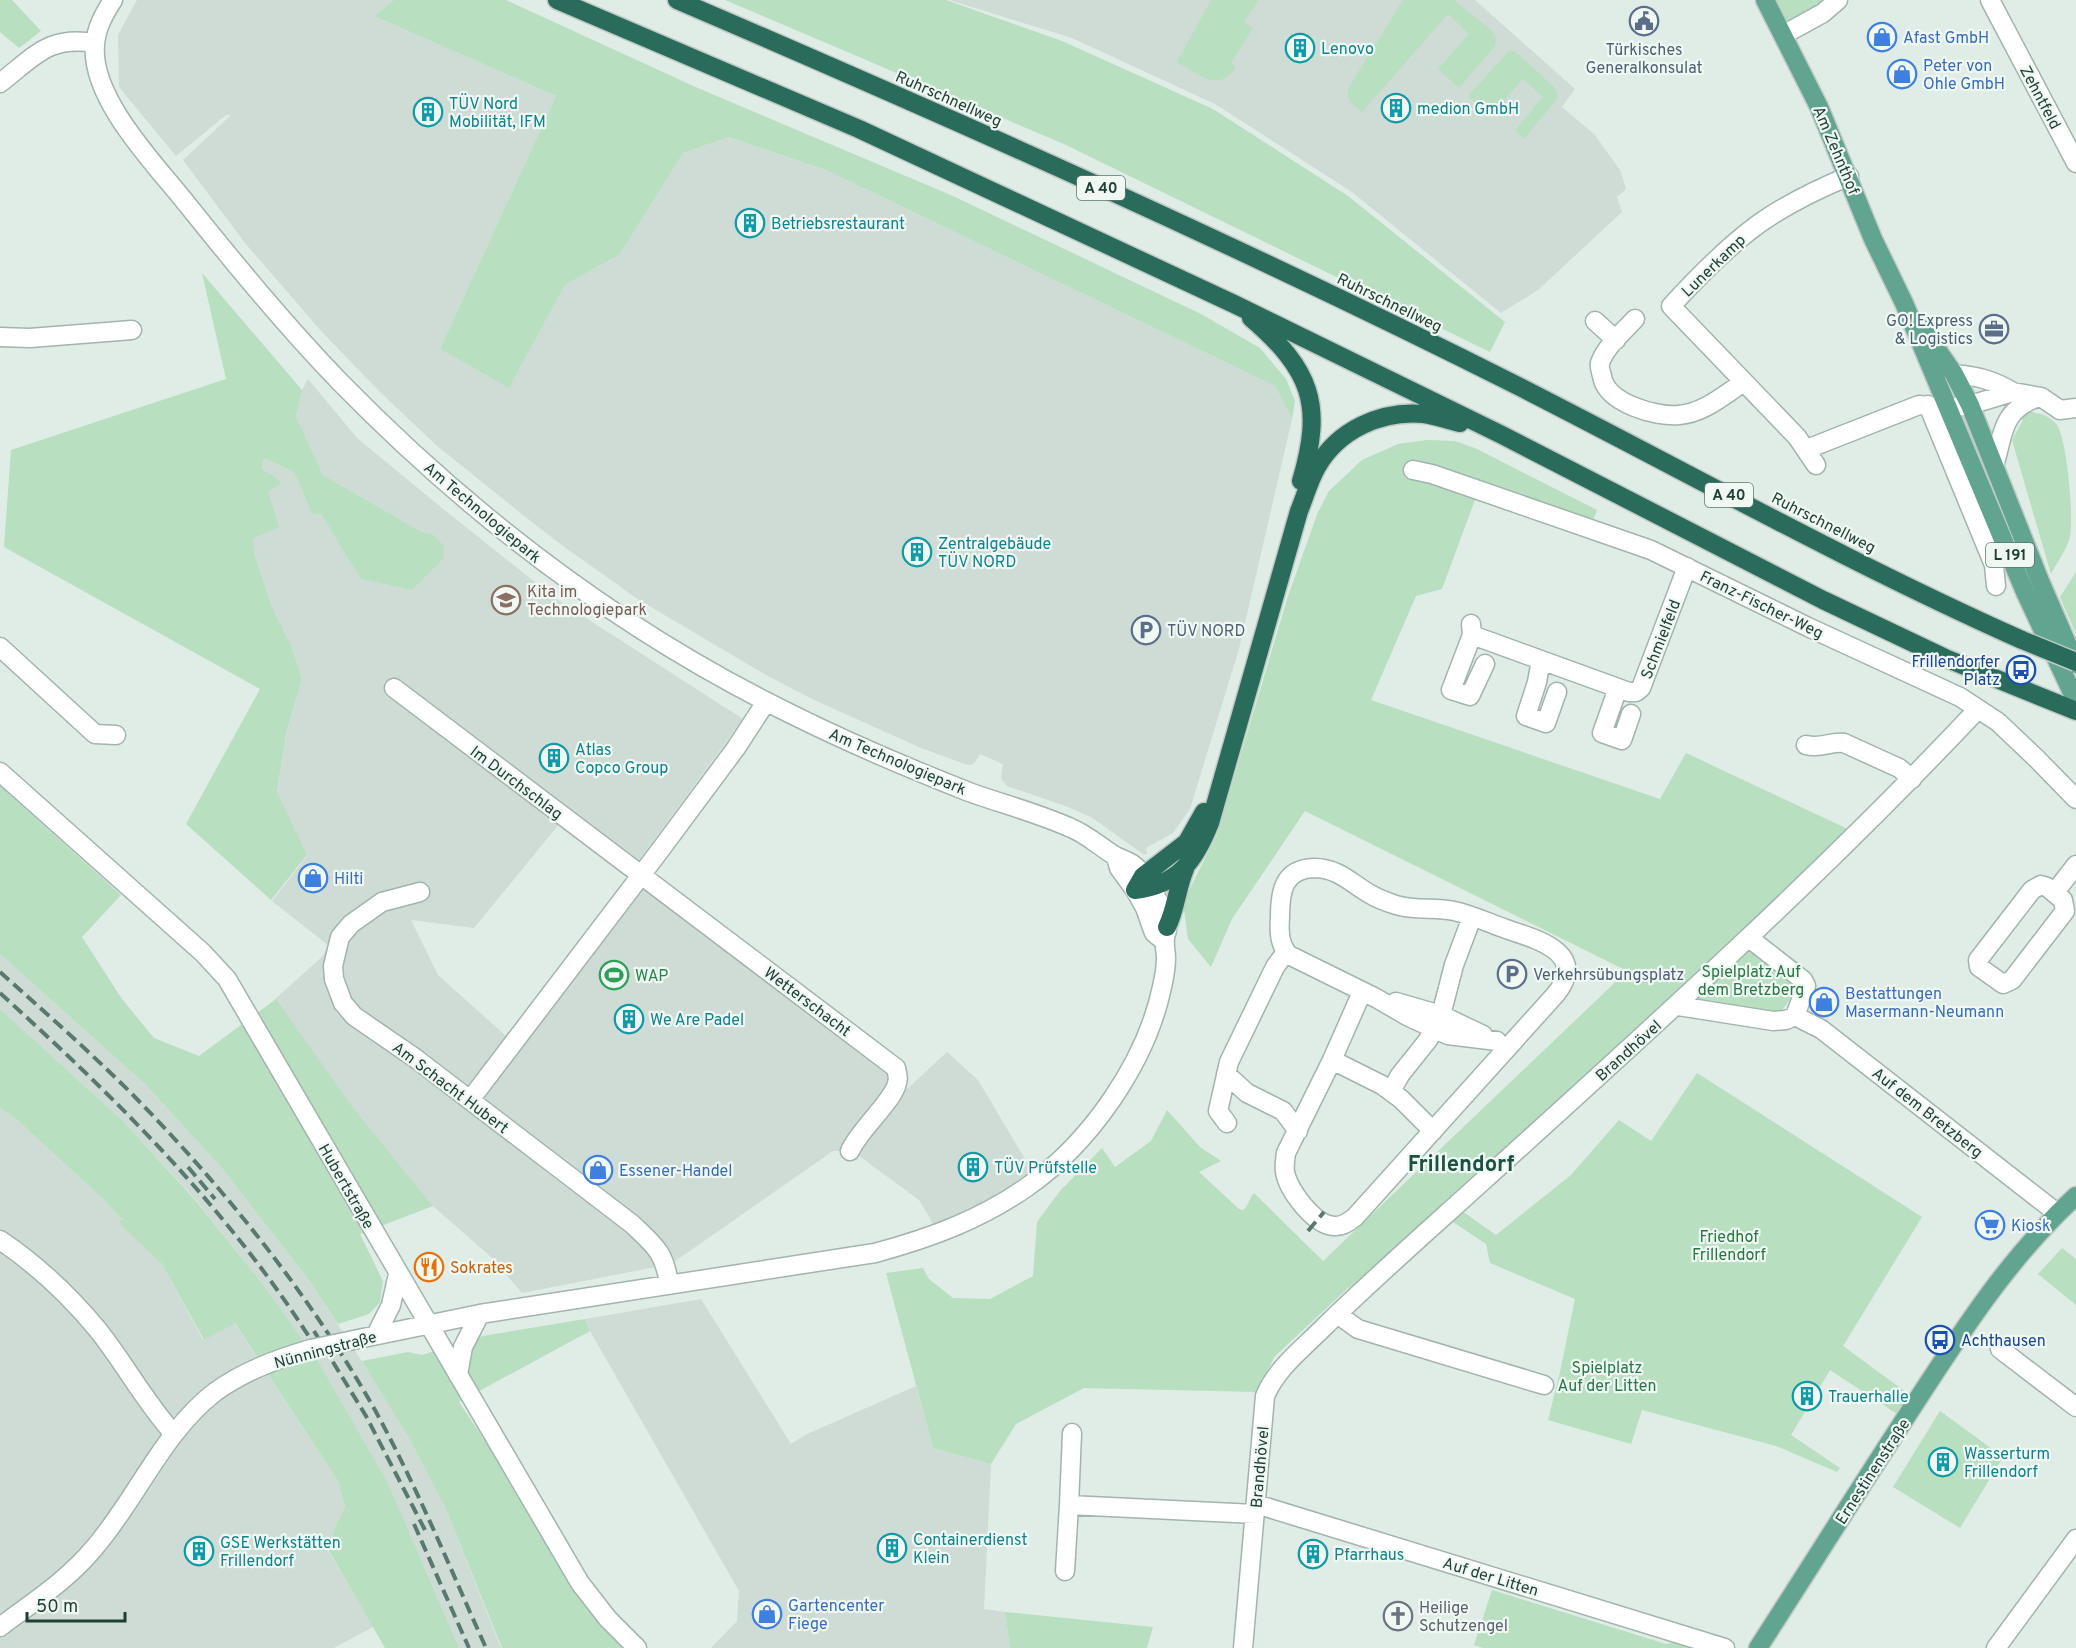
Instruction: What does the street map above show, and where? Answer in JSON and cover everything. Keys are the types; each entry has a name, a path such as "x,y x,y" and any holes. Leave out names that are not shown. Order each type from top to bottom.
{"highway":[{"path":"557,0 859,129 1234,303 1502,435 1823,600 1945,658 2076,711"},
{"name":"Ruhrschnellweg","path":"677,0 1060,168 1246,254 1520,387 1939,603 2076,663"},
{"path":"1143,884 1187,842 1202,818 1307,461 1312,432 1309,393 1294,362 1274,339 1234,303"},
{"path":"1165,934 1173,915 1175,897 1185,869 1200,848 1210,823 1299,511 1316,468 1332,447 1348,432 1388,415 1423,414 1502,435"},
{"path":"1143,884 1185,869"}],"main road":[{"name":"Am Zehnthof","path":"1765,0 1819,107 1873,238 1904,303 1948,408"},
{"name":"Am Zehnthof","path":"1904,303 1954,374 1971,405"},
{"name":"L 191","path":"1971,405 2040,582 2076,663"},
{"name":"L 191","path":"1948,408 2025,592 2076,701"},
{"name":"Ernestinenstraße","path":"1758,1648 1966,1325 1998,1280 2057,1213 2076,1198"}],"street":[{"path":"0,83 47,46 71,41 94,44 101,21 114,0"},
{"path":"1783,35 1823,13 1839,0"},
{"name":"Zehntfeld","path":"1990,0 2076,163"},
{"name":"Am Technologiepark","path":"94,44 96,66 105,91 126,127 257,289 338,380 379,420 464,498 556,573 627,621 766,702 951,785 1071,828 1116,857 1119,868 1143,884 1158,901 1165,934 1165,968 1162,989 1154,1016 1135,1057 1113,1097 1091,1127 1055,1164 1024,1189 970,1221 933,1236 875,1253 669,1285"},
{"name":"Lunerkamp","path":"1849,176 1809,194 1766,219 1713,262 1671,306 1812,457 1920,405 1948,408 1971,405 2013,392"},
{"path":"1635,320 1616,340 1600,364 1603,382 1612,395 1640,409 1680,415 1707,407 1744,382"},
{"path":"1594,321 1616,340"},
{"path":"0,337 30,338 132,330"},
{"path":"1954,374 1982,377 1999,383 2013,392 2038,397 2060,410 2076,408"},
{"path":"1995,463 2004,425 2019,407 2038,397"},
{"path":"1928,405 1994,566 1996,586"},
{"name":"Franz-Fischer-Weg","path":"1413,470 1432,474 1651,550 1808,627 1960,697 1998,722 2031,752 2076,799"},
{"name":"Schmielfeld","path":"1485,664 1470,696 1451,690 1471,629 1541,660 1618,688 1636,692 1641,688 1687,567"},
{"path":"0,647 95,734 116,735"},
{"path":"1541,660 1537,682 1526,716 1546,723 1557,692"},
{"name":"Im Durchschlag","path":"394,688 641,876"},
{"name":"Schmielfeld","path":"1618,688 1602,733 1622,740 1631,714"},
{"path":"470,1100 641,876 736,748 766,702"},
{"name":"Brandhövel","path":"1243,1648 1265,1396 1280,1370 1337,1314 1678,1006 1912,779 1978,709"},
{"path":"1806,746 1817,748 1838,742 1844,743 1899,768 1912,779"},
{"name":"Hubertstraße","path":"0,772 220,970 580,1583 608,1619 637,1648"},
{"path":"2055,892 2076,865"},
{"path":"1369,995 1308,1102 1298,1131 1286,1153 1287,1180 1294,1194 1323,1223 1334,1226 1349,1222 1355,1217 1433,1131 1503,1043 1560,989 1565,967 1559,954 1546,942 1446,910 1399,906 1371,895 1340,873 1323,869 1306,869 1298,871 1287,881 1280,896 1280,936 1286,952 1324,975 1430,1019 1448,1035 1503,1043"},
{"name":"Wetterschacht","path":"641,876 896,1068 898,1083 895,1089 857,1138 850,1151"},
{"path":"2041,885 2055,892 2065,905 2062,916 2012,980 2003,984 1998,983 1979,968 1977,964 1981,955 2036,886 2041,885"},
{"name":"Am Schacht Hubert","path":"420,892 382,903 351,924 340,937 333,966 334,979 343,1003 354,1016 415,1058 632,1224 656,1247 666,1263 669,1285"},
{"path":"1332,1060 1382,1085 1396,1083 1428,1040 1430,1019 1472,917"},
{"path":"1678,1006 1773,1021 1795,1016 1806,986 1803,980 1749,938"},
{"path":"1227,1124 1218,1111 1229,1062 1275,967 1286,952"},
{"name":"Auf dem Bretzberg","path":"1795,1016 1821,1029 2057,1213"},
{"path":"1226,1074 1247,1093 1274,1103 1298,1131"},
{"path":"1396,1083 1433,1131"},
{"path":"1222,1101 1231,1096 1247,1093"},
{"path":"0,1240 52,1280 77,1306 99,1332 162,1421 174,1434"},
{"path":"369,1336 391,1305 398,1274"},
{"path":"428,1325 480,1314 669,1285"},
{"path":"458,1375 463,1347 480,1314"},
{"path":"1337,1314 1358,1329 1544,1385"},
{"name":"Nünningstraße","path":"0,1627 49,1591 94,1548 119,1516 174,1434 190,1414 216,1392 242,1375 268,1363 311,1349 428,1325"},
{"path":"2000,1349 2076,1407"},
{"path":"1065,1571 1072,1433"},
{"name":"Auf der Litten","path":"1069,1505 1256,1509 1725,1648"},
{"path":"1996,1648 2076,1539"}],"shaded area":[{"path":"137,0 394,0 374,16 556,96 440,349 509,388 565,285 620,254 683,153 729,137 826,170 1275,386 1292,419 1239,649 1190,809 1173,833 1146,848 1147,854 1143,854 1091,817 1007,786 1001,779 1003,764 980,754 971,765 965,764 921,748 812,699 768,676 639,600 523,515 436,445 322,332 245,243 183,160 231,115 226,115 176,156 119,87 118,35"},
{"path":"949,0 1475,0 1575,89 1562,107 1594,134 1620,170 1626,189 1617,197 1622,212 1538,290 1501,313 1352,192 1215,104 1072,38"},
{"path":"308,379 357,438 555,598 743,719 635,866 560,823 474,928 411,920 438,975 506,1036 629,879 763,975 907,1089 947,1052 978,1080 1034,1174 935,1233 930,1218 919,1200 851,1150 833,1151 671,1264 522,1293 491,1257 433,1206 350,1104 275,999 323,956 328,945 272,901 307,856 277,793 286,735 302,679 291,645 272,607 255,556 253,539 278,527 267,491 282,484 262,469 264,458 294,472 313,515 321,514 362,579 412,590 420,580 432,534 422,532 323,475 296,416 302,390"},
{"path":"0,954 145,1084 221,1167 309,1280 408,1436 446,1509 501,1648 459,1648 388,1483 318,1361 265,1287 196,1200 123,1121 0,1009"},
{"path":"0,1108 14,1117 102,1198 122,1219 120,1223 162,1264 203,1340 234,1322 338,1481 345,1507 328,1550 373,1627 334,1648 0,1648"},
{"path":"701,1299 791,1444 805,1435 916,1386 933,1448 991,1464 984,1609 1005,1612 1010,1648 711,1648 737,1621 739,1591 585,1319"}],"green space":[{"path":"0,0 12,0 41,31 19,48 0,32"},
{"path":"394,0 506,0 700,89 953,196 1201,314 1260,348 1286,379 1295,401 1292,419 1275,386 826,170 729,137 683,153 620,254 565,285 509,388 440,349 556,96 374,16"},
{"path":"725,0 946,0 1062,41 1213,109 1348,196 1505,322 1490,352 1066,145"},
{"path":"1211,0 1259,0 1244,22 1253,28 1231,63 1236,67 1229,75 1215,80 1201,76 1177,62"},
{"path":"1403,0 1454,0 1492,31 1496,38 1495,46 1459,88 1438,69 1469,34 1448,14 1362,112 1349,98 1349,87"},
{"path":"1768,0 1836,0 1784,32"},
{"path":"1509,51 1518,54 1558,93 1556,100 1524,139 1515,130 1543,97 1523,79 1490,116 1468,96"},
{"path":"202,273 302,390 296,416 323,475 422,532 432,534 444,546 443,559 412,590 361,579 321,514 313,515 294,472 264,458 262,469 282,484 268,491 279,527 253,539 255,556 272,607 291,645 302,679 286,734 277,792 307,855 271,900 186,824 260,689 4,547 11,450 226,379"},
{"path":"2028,412 2044,415 2057,425 2067,462 2071,513 2070,536 2051,574 2012,440 2023,420 2016,418"},
{"path":"1427,440 1455,441 1477,449 1597,510 1591,525 1479,489 1442,589 1416,596 1371,700 1660,799 1686,753 1852,831 1371,1277 1348,1288 1274,1357 1258,1392 1084,1388 1016,1424 991,1464 933,1448 886,1273 923,1268 929,1279 953,1298 990,1299 1033,1276 1037,1222 1060,1191 1102,1148 1115,1167 1151,1141 1167,1110 1200,1147 1221,1161 1199,1172 1239,1209 1245,1208 1254,1193 1323,1261 1627,971 1305,811 1232,919 1211,967 1188,939 1183,902 1217,835 1288,596 1318,512 1329,491 1362,460 1398,444"},
{"path":"2076,572 2076,634 2060,597"},
{"path":"0,786 121,895 82,937 122,999 154,1038 199,1056 276,999 351,1105 433,1206 360,1234 383,1281 380,1302 369,1314 338,1324 309,1280 221,1167 145,1084 0,954"},
{"name":"Spielplatz Auf dem Bretzberg","path":"1748,942 1796,982 1795,992 1781,1012 1686,1001"},
{"path":"0,1009 123,1121 196,1201 265,1287 318,1361 388,1483 459,1648 385,1648 328,1549 345,1507 338,1481 235,1323 204,1340 162,1264 119,1223 122,1219 102,1198 14,1117 0,1108"},
{"name":"Friedhof Frillendorf","path":"1697,1073 1922,1217 1843,1346 1910,1395 1897,1414 1830,1370 1791,1435 1840,1468 1837,1472 1776,1446 1642,1410 1631,1444 1548,1420 1575,1299 1490,1263 1486,1244 1450,1220 1462,1211 1496,1235 1571,1175 1619,1120 1651,1141"},
{"path":"2062,1248 2076,1259 2076,1305 2038,1274"},
{"path":"585,1319 590,1331 459,1402 579,1582 636,1648 502,1648 446,1509 408,1436 362,1361 408,1352 422,1355 483,1336"},
{"path":"1940,1411 2003,1457 1960,1528 1893,1487"},
{"path":"1492,1590 1666,1644 1677,1642 1695,1648 1483,1648 1474,1645"},
{"path":"1005,1612 1153,1627 1147,1648 1010,1648"}],"railway":[{"path":"0,972 100,1063 167,1131 233,1206 323,1325 375,1410 405,1468 486,1648"},
{"path":"0,993 87,1074 170,1159 246,1249 282,1296 315,1346"},
{"path":"188,1167 215,1199"},
{"path":"1308,1231 1324,1212"},
{"path":"314,1331 366,1416 425,1530"},
{"path":"414,1524 469,1648"}],"place":[{"name":"Türkisches Generalkonsulat","path":"1644,21"},
{"name":"Afast GmbH","path":"1882,37"},
{"name":"Lenovo","path":"1300,48"},
{"name":"Peter von Ohle GmbH","path":"1902,74"},
{"name":"medion GmbH","path":"1396,108"},
{"name":"TÜV Nord Mobilität, IFM","path":"428,112"},
{"name":"Betriebsrestaurant","path":"750,223"},
{"name":"GO! Express & Logistics","path":"1994,329"},
{"name":"Zentralgebäude TÜV NORD","path":"917,552"},
{"name":"Kita im Technologiepark","path":"506,600"},
{"name":"TÜV NORD","path":"1146,630"},
{"name":"Frillendorfer Platz","path":"2021,670"},
{"name":"Atlas Copco Group","path":"554,758"},
{"name":"Hilti","path":"313,878"},
{"name":"Verkehrsübungsplatz","path":"1512,974"},
{"name":"WAP","path":"614,975"},
{"name":"Bestattungen Masermann-Neumann","path":"1824,1002"},
{"name":"We Are Padel","path":"629,1019"},
{"name":"TÜV Prüfstelle","path":"973,1167"},
{"name":"Essener-Handel","path":"598,1170"},
{"name":"Kiosk","path":"1990,1225"},
{"name":"Sokrates","path":"429,1267"},
{"name":"Achthausen","path":"1940,1340"},
{"name":"Trauerhalle","path":"1807,1396"},
{"name":"Wasserturm Frillendorf","path":"1943,1462"},
{"name":"Containerdienst Klein","path":"892,1548"},
{"name":"GSE Werkstätten Frillendorf","path":"199,1551"},
{"name":"Pfarrhaus","path":"1313,1554"},
{"name":"Gartencenter Fiege","path":"767,1614"},
{"name":"Heilige Schutzengel","path":"1398,1616"}],"district":[{"name":"Frillendorf","path":"1461,1163"}],"park label":[{"name":"Spielplatz Auf der Litten","path":"1607,1376"}]}
